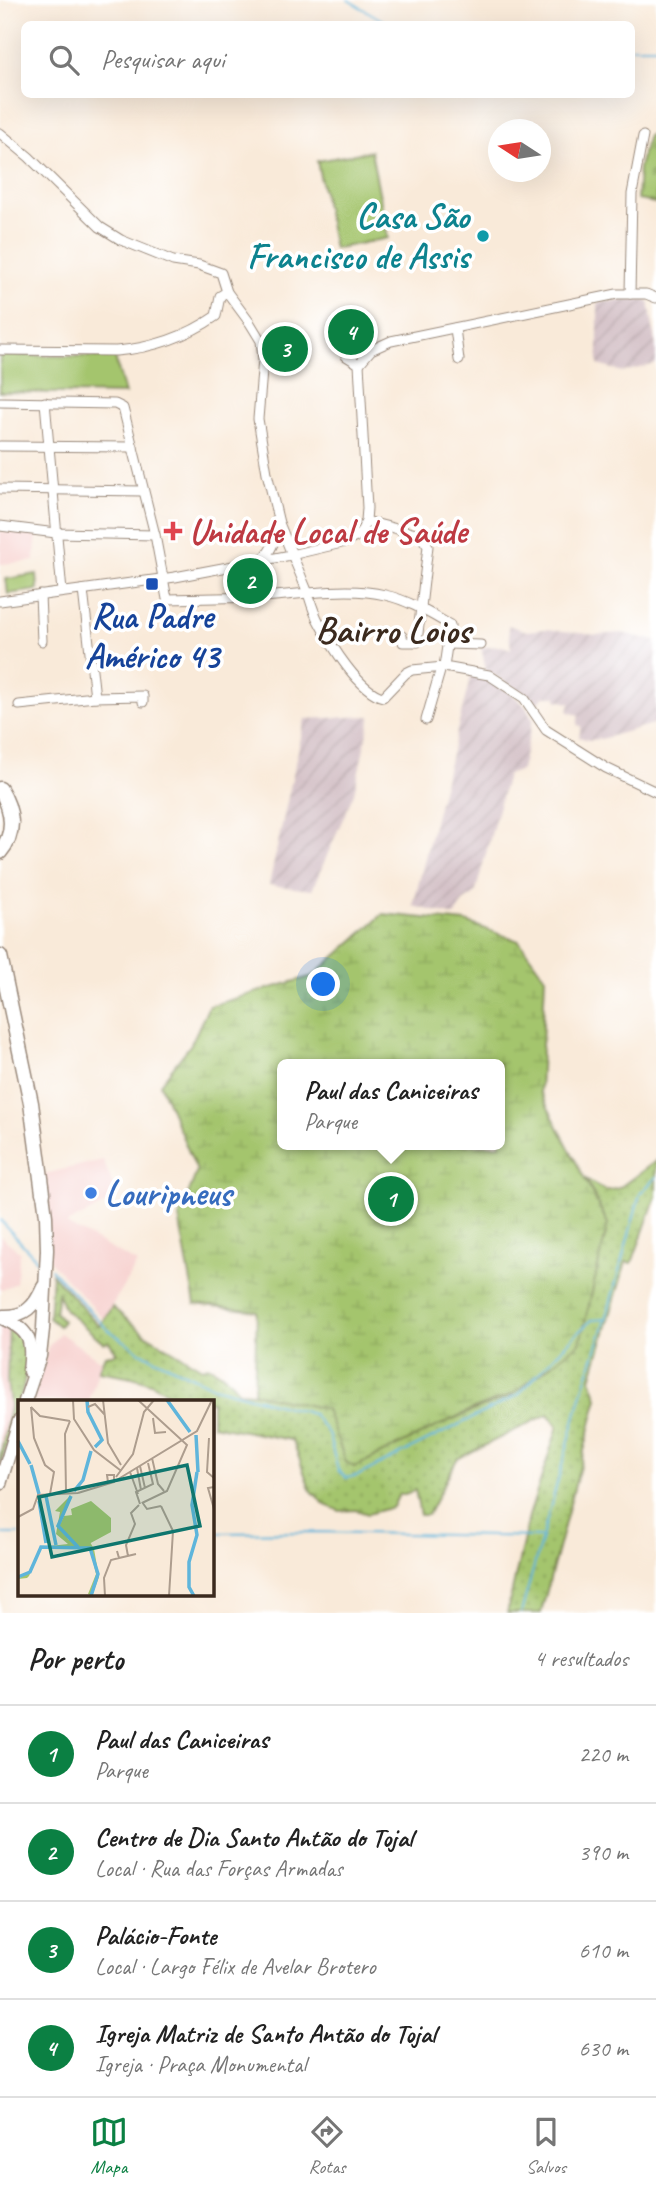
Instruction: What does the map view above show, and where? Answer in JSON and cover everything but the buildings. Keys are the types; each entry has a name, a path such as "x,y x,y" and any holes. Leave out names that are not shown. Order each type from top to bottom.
{"highway":[{"path":"0,789 8,802 12,817 10,832 0,852"},
{"path":"0,956 31,1103 43,1193"},
{"path":"0,999 43,1193"}],"main road":[{"path":"25,1400 40,1356 44,1318 46,1216 43,1193"},
{"path":"0,1317 14,1317 30,1309 45,1283"},
{"path":"0,1317 18,1325 29,1337 32,1350 29,1387"},
{"path":"18,1325 32,1324 44,1318"},
{"path":"0,1484 18,1424"}],"street":[{"path":"0,132 100,227 121,240 173,261 199,265 221,273 227,292 261,341 263,359 258,419 286,556"},
{"path":"630,294 632,194 643,136"},
{"path":"0,350 116,351 167,341 196,330 216,316 220,296 227,292"},
{"path":"0,601 164,579 346,542 356,537 366,521 359,364 371,350 381,344 605,296 646,294 656,298"},
{"path":"455,328 459,360"},
{"path":"346,356 359,364"},
{"path":"0,401 121,405 125,410 155,535 167,599 264,597 339,590 385,595 421,609 450,625 442,668 426,720"},
{"path":"45,402 62,592"},
{"path":"0,446 133,447"},
{"path":"0,489 143,491"},
{"path":"366,521 420,535 428,546 417,642 403,642 402,636"},
{"path":"260,561 274,543 279,523"},
{"path":"0,526 56,533 155,535"},
{"path":"274,543 286,556 308,593 318,622 351,672 373,695 383,697 412,670 442,668 489,675 524,698 546,730 606,768 656,792"},
{"path":"83,590 95,697"},
{"path":"40,595 42,641"},
{"path":"447,644 481,645"},
{"path":"19,705 95,697 143,696 143,702"}],"shaded area":[{"path":"649,301 656,364 623,372 598,365 598,302"},
{"path":"0,531 37,535 34,561 0,564"},
{"path":"508,625 527,631 546,629 596,635 622,633 656,641 656,723 601,739 579,737 579,715 568,712 570,703 557,700 557,696 543,696 539,703 486,670 481,647 502,646 511,649"},
{"path":"471,675 488,679 513,695 525,706 533,719 521,770 507,775 475,894 463,902 455,916 413,906"},
{"path":"371,716 354,793 312,890 269,885 305,719"},
{"path":"103,1160 118,1198 66,1224 137,1263 104,1319 50,1261 45,1174"},
{"path":"0,1236 20,1252 16,1283 0,1290"},
{"path":"0,1323 9,1324 7,1381 10,1406 0,1457"},
{"path":"60,1333 101,1361 89,1400 33,1400 48,1347"}],"green space":[{"path":"648,135 656,136 656,203 637,200 639,167"},
{"path":"371,151 388,238 334,249 317,161"},
{"path":"0,355 115,357 125,394 0,392"},
{"path":"37,574 38,590 8,594 6,579"},
{"path":"383,914 466,922 519,941 545,977 540,1092 608,1224 580,1343 513,1394 471,1410 354,1467 346,1462 326,1409 254,1393 257,1311 195,1304 179,1218 197,1171 160,1084 191,1044 209,1006 313,976"},
{"path":"656,1161 656,1196 632,1263 626,1262 591,1379 598,1398 541,1613 507,1613 529,1516 558,1426 548,1414 457,1459 428,1515 420,1515 415,1490 399,1494 393,1507 368,1514 356,1510 340,1511 325,1505 310,1489 291,1440 214,1425 214,1400 175,1400 150,1383 98,1371 105,1355 117,1353 109,1342 104,1343 65,1310 58,1294 55,1312 63,1321 59,1326 49,1318 52,1274 99,1326 112,1307 145,1334 202,1368 208,1366 222,1374 239,1392 326,1409 346,1462 513,1395 608,1224 586,1179 606,1191 619,1188"},
{"path":"9,1324 22,1334 27,1361 25,1379 0,1466 10,1406 7,1381"}],"waterway":[{"path":"348,0 384,21"},
{"path":"635,47 656,47"},
{"path":"521,1613 640,1194 656,1177"},
{"path":"0,1220 38,1261"},
{"path":"51,1269 106,1328 140,1352 214,1387 313,1414 328,1433 338,1470 346,1478 359,1475 518,1395 592,1320 606,1319"},
{"path":"214,1533 318,1532 540,1537"},
{"path":"0,1534 18,1534"}],"place":[{"name":"Casa São Francisco de Assis","path":"483,236"},
{"name":"Igreja Matriz de Santo Antão do Tojal","path":"351,332"},
{"name":"Palácio-Fonte","path":"285,349"},
{"name":"Unidade Local de Saúde","path":"173,531"},
{"name":"Centro de Dia Santo Antão do Tojal","path":"250,581"},
{"name":"Rua Padre Américo 43","path":"152,584"},
{"name":"Louripneus","path":"91,1193"},
{"name":"Paul das Caniceiras","path":"391,1199"}],"district":[{"name":"Bairro Loios","path":"393,629"}]}
